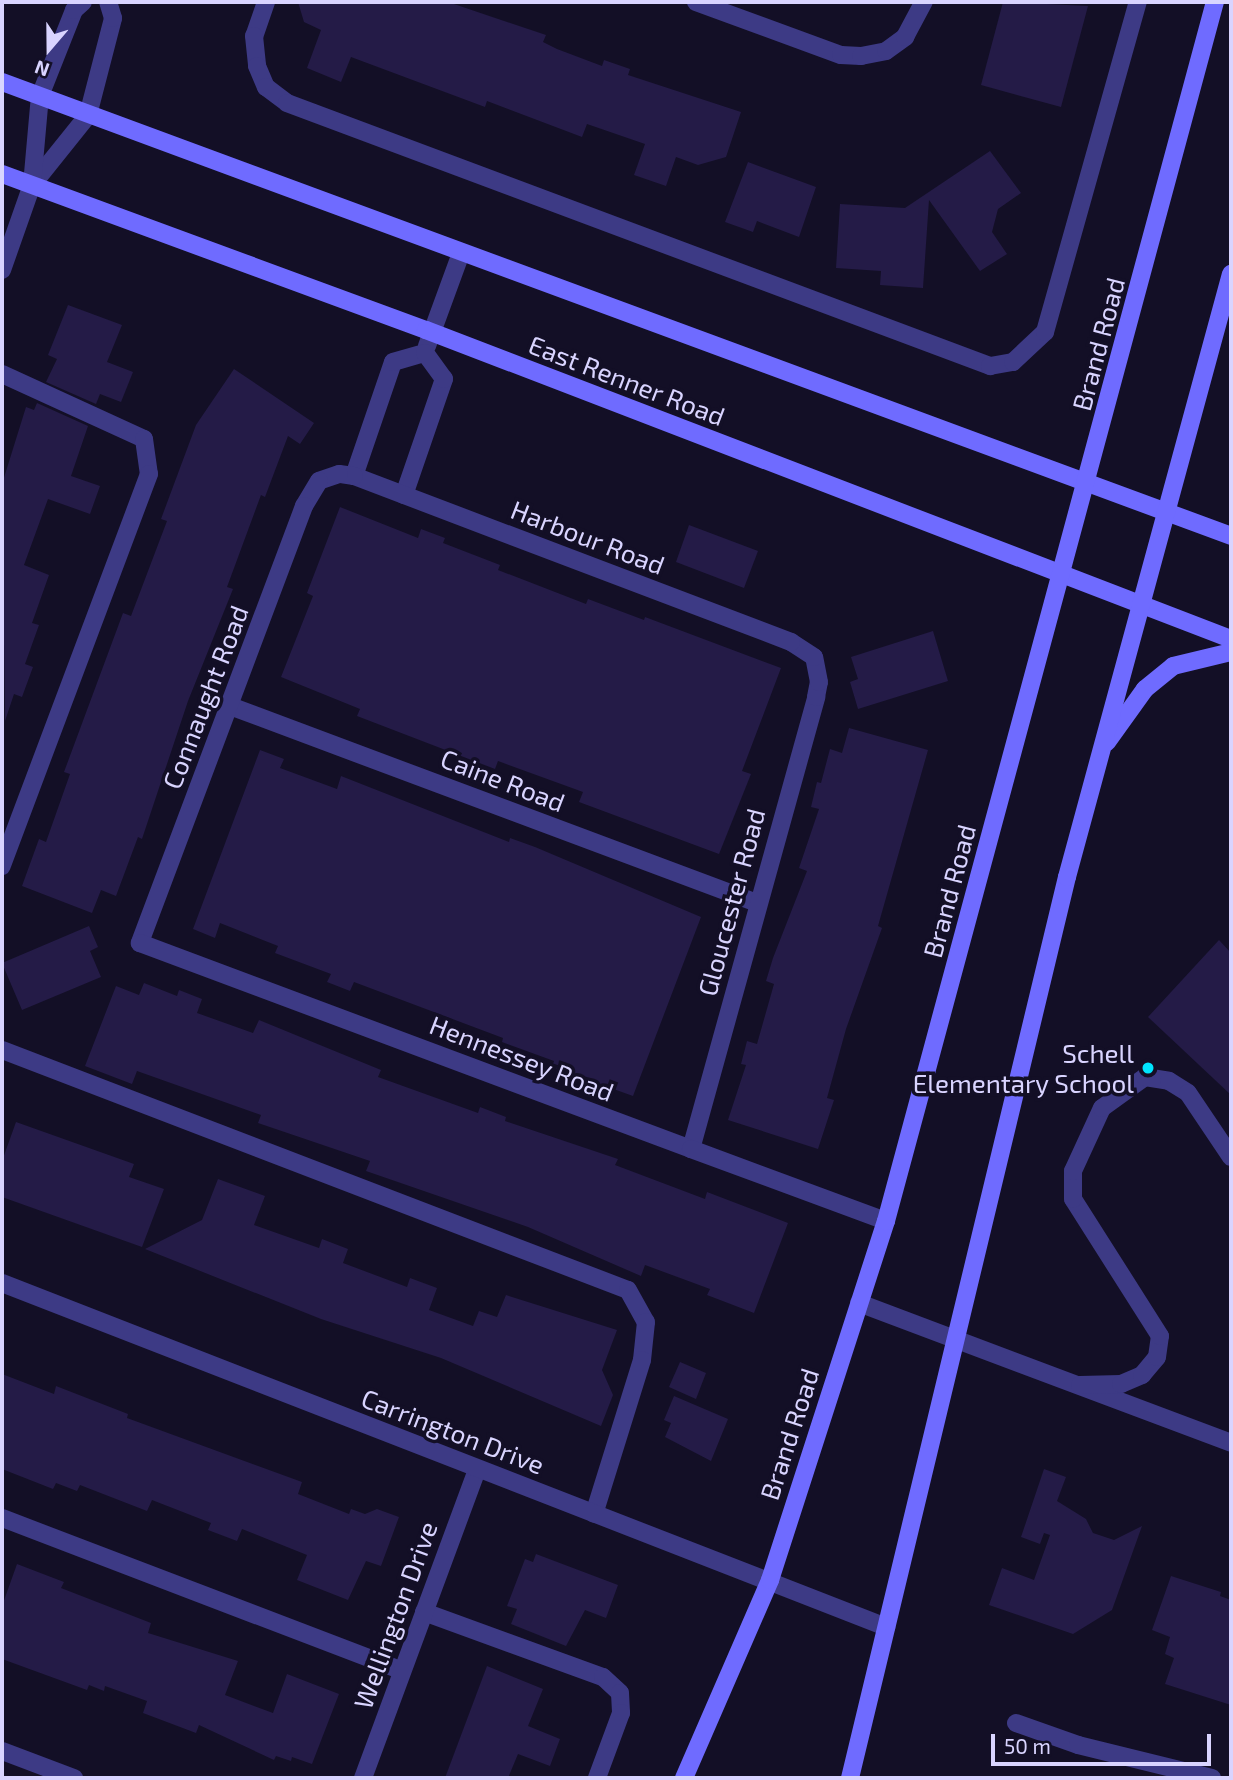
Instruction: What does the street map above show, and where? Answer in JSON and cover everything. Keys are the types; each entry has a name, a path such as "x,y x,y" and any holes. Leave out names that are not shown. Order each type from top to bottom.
{"main road":[{"name":"Brand Road","path":"684,1778 770,1580 886,1221 1063,576 1215,2"},
{"path":"2,82 1231,536"},
{"name":"East Renner Road","path":"2,174 432,333 1231,639"},
{"path":"850,1778 1101,750 1231,274"},
{"path":"1101,750 1145,688 1173,666 1231,652"}],"street":[{"path":"2,270 33,186 40,96 74,10 83,2"},
{"path":"33,186 88,115 113,18 108,2"},
{"path":"266,2 254,36 257,66 267,87 287,103 990,366 1013,362 1045,332 1138,2"},
{"path":"696,2 841,55 886,51 905,37 924,2"},
{"path":"425,353 461,253"},
{"path":"354,476 393,362 425,353"},
{"path":"404,495 444,379 425,353"},
{"path":"2,374 144,439 149,474 2,866"},
{"name":"Harbour Road","path":"328,476 354,476 791,642 806,649 818,668"},
{"name":"Connaught Road","path":"140,943 304,506 319,481 328,476"},
{"name":"Gloucester Road","path":"691,1149 757,903 817,696 818,668"},
{"name":"Caine Road","path":"230,706 757,903"},
{"name":"Hennessey Road","path":"140,943 886,1221"},
{"path":"2,1051 628,1290 646,1322 642,1360 594,1514"},
{"path":"1080,1385 1121,1384 1142,1375 1157,1357 1160,1336 1073,1199 1073,1171 1102,1108 1145,1077 1169,1081 1188,1093 1231,1157"},
{"name":"Carrington Drive","path":"2,1283 886,1627"},
{"path":"859,1303 956,1337 1231,1443"},
{"name":"Wellington Drive","path":"363,1778 477,1469"},
{"path":"2,1518 402,1671"},
{"path":"424,1612 603,1677 620,1693 621,1713 597,1778"},
{"path":"1016,1723 1078,1745 1212,1778"},
{"path":"2,1751 74,1778"}],"building":[{"path":"298,2 448,2 546,35 543,42 602,66 604,60 630,69 628,75 741,112 726,157 698,165 676,157 666,186 634,175 645,144 587,124 582,137 487,101 485,107 351,57 341,82 307,68 321,30 304,22"},
{"path":"1003,2 1088,6 1061,107 981,85"},
{"path":"990,151 1021,193 998,209 992,232 1007,254 980,271 929,200 923,288 880,285 881,271 836,268 840,204 905,208"},
{"path":"748,162 816,187 799,237 757,221 753,232 725,222"},
{"path":"68,305 122,325 107,362 133,372 121,402 100,394 96,404 46,382 57,359 48,355"},
{"path":"234,369 314,423 300,444 288,436 265,497 261,495 227,587 233,589 188,701 142,839 138,837 116,896 101,890 92,913 22,886 39,839 46,842 70,774 64,772 123,613 131,616 167,521 161,519 196,425"},
{"path":"37,403 88,426 71,476 100,486 90,514 48,499 24,565 49,575 32,623 39,625 25,664 33,667 22,697 14,694 5,721 2,484 26,407 34,410"},
{"path":"340,507 418,538 421,529 445,538 443,543 500,565 498,570 586,604 588,599 644,620 645,617 781,668 742,771 751,774 719,854 579,802 583,792 498,761 495,769 357,716 360,709 281,677 313,596 307,593"},
{"path":"689,525 758,551 744,588 676,562"},
{"path":"933,631 948,681 858,709 850,682 858,679 851,657"},
{"path":"849,728 928,750 878,926 882,928 846,1029 827,1098 834,1100 818,1149 728,1120 746,1065 741,1064 747,1041 757,1044 774,984 766,981 773,958 807,871 799,868 819,809 811,807 817,782 821,783 830,749 842,753"},
{"path":"260,750 284,759 280,768 337,789 341,776 509,842 510,838 535,847 701,917 633,1096 552,1067 554,1061 502,1042 503,1038 354,982 350,991 327,982 331,974 275,953 278,946 220,923 215,938 193,929"},
{"path":"89,926 98,947 90,951 101,977 22,1010 2,963"},
{"path":"1219,940 1231,953 1231,1095 1148,1017"},
{"path":"144,983 177,996 179,990 202,999 197,1013 253,1033 259,1020 381,1070 378,1077 478,1113 480,1107 506,1117 505,1121 618,1159 615,1165 705,1199 707,1192 788,1223 754,1313 707,1295 710,1289 645,1265 641,1276 528,1227 366,1171 370,1161 258,1123 261,1115 137,1071 132,1084 85,1066 116,986 139,995"},
{"path":"16,1122 134,1164 129,1177 164,1189 142,1247 2,1197 2,1161"},
{"path":"218,1179 265,1196 254,1225 319,1248 322,1239 348,1249 343,1263 407,1287 410,1278 437,1288 429,1310 473,1326 479,1311 497,1317 506,1295 617,1330 602,1370 613,1395 601,1426 441,1358 321,1319 145,1249 202,1220"},
{"path":"680,1362 706,1373 696,1399 669,1387"},
{"path":"2,1374 54,1394 56,1386 128,1414 127,1418 302,1482 298,1494 349,1514 351,1509 365,1514 377,1509 399,1517 381,1566 366,1561 348,1600 297,1580 307,1555 242,1529 237,1541 208,1530 211,1523 152,1500 147,1511 80,1485 77,1491 56,1483 53,1489 2,1469"},
{"path":"674,1396 728,1419 711,1461 665,1437 671,1423 664,1420"},
{"path":"1044,1469 1066,1477 1057,1501 1086,1519 1093,1533 1114,1540 1142,1526 1112,1610 1073,1634 989,1605 1002,1568 1034,1580 1050,1535 1044,1533 1040,1544 1021,1537"},
{"path":"536,1554 618,1585 606,1618 585,1610 566,1646 511,1624 517,1609 507,1606 525,1559 533,1562"},
{"path":"17,1564 64,1582 61,1588 151,1623 148,1633 238,1661 225,1695 273,1713 287,1674 339,1694 312,1764 292,1757 291,1761 276,1756 274,1760 199,1725 196,1733 143,1713 147,1701 105,1686 104,1691 89,1685 87,1690 2,1659 2,1606"},
{"path":"1171,1576 1221,1592 1220,1596 1231,1600 1231,1705 1165,1684 1174,1658 1165,1654 1170,1637 1152,1630"},
{"path":"487,1666 543,1689 528,1726 560,1739 550,1766 518,1754 508,1778 445,1778"}],"place":[{"name":"Schell Elementary School","path":"1148,1068"}]}
